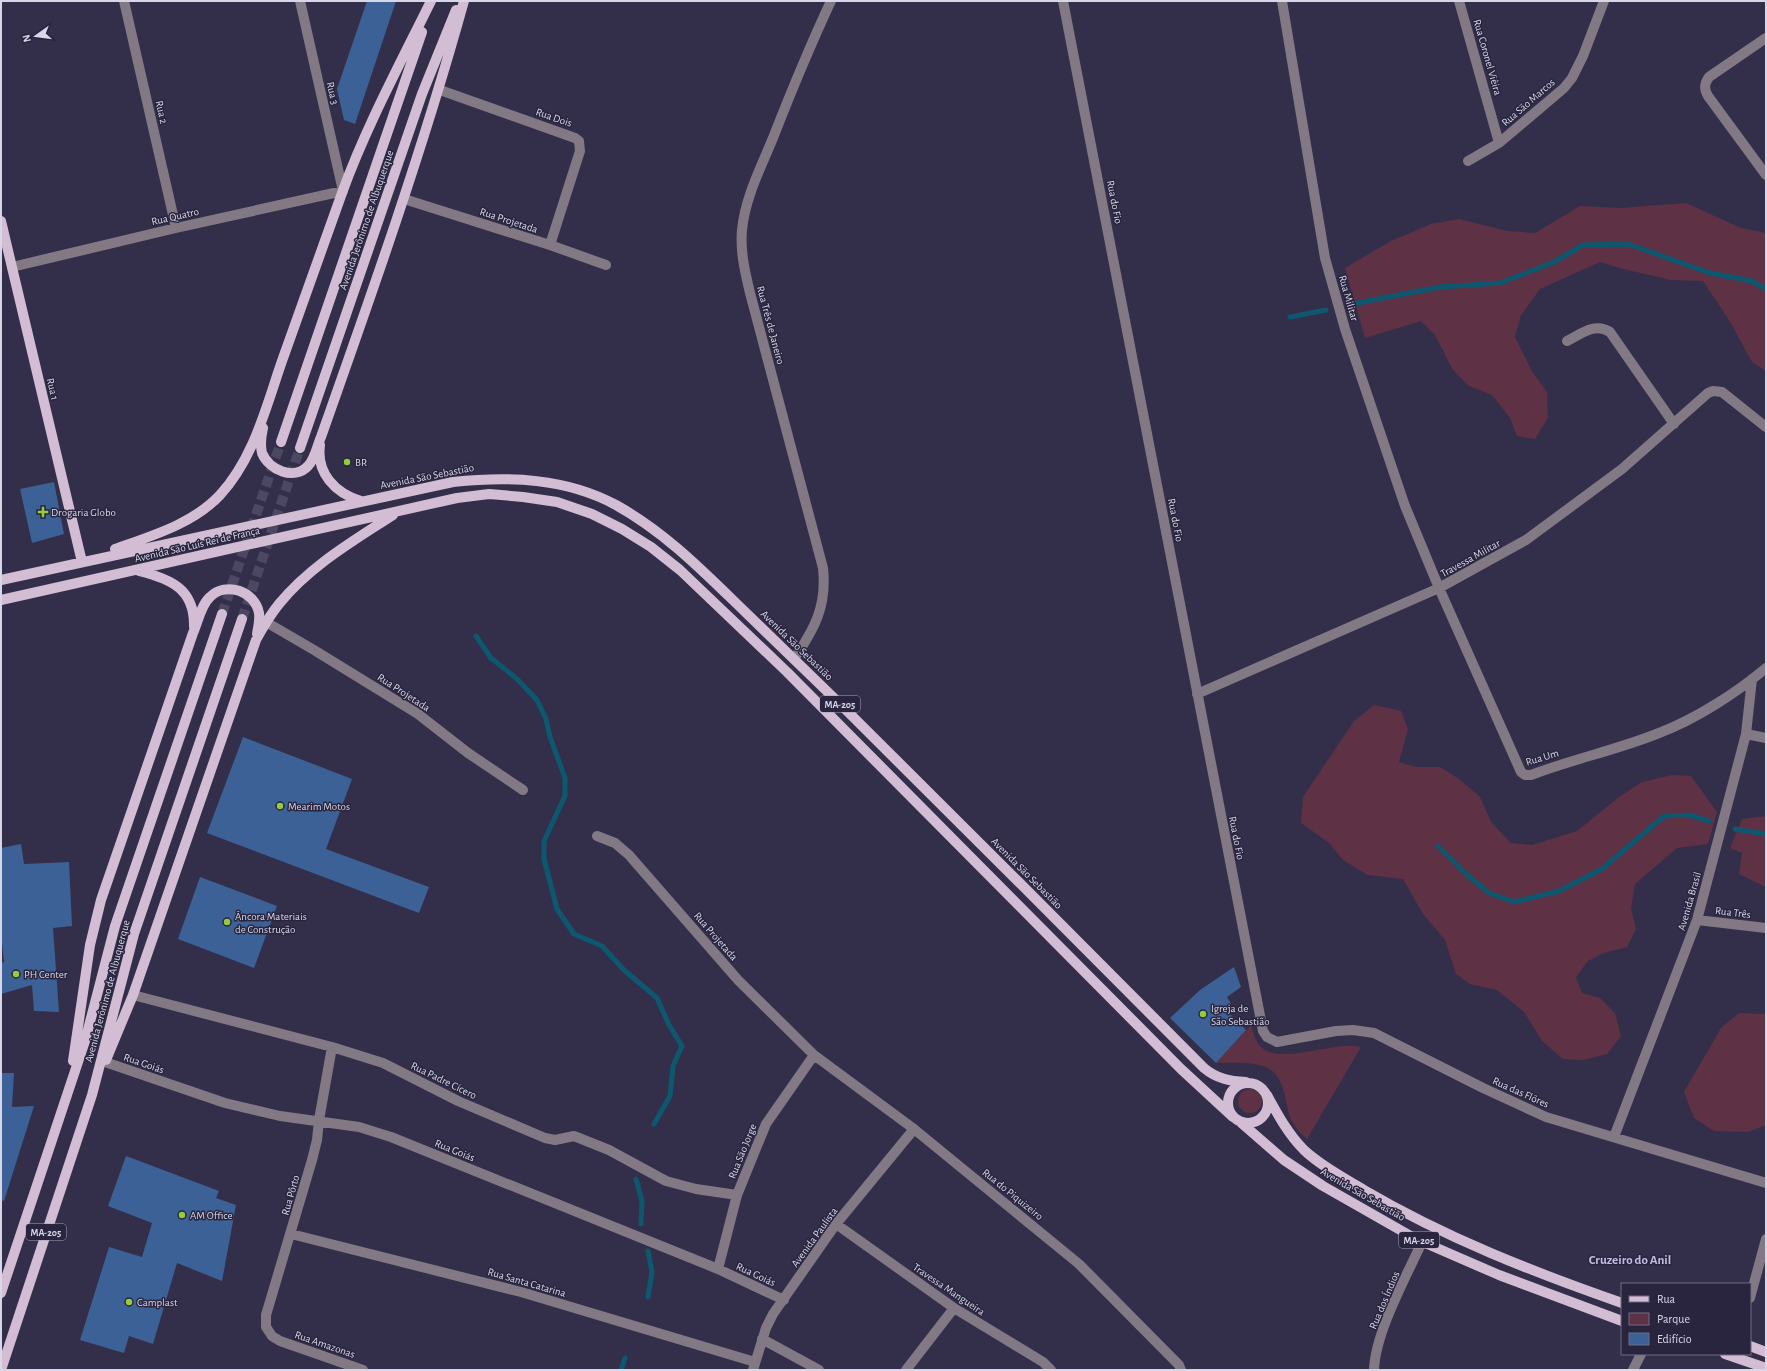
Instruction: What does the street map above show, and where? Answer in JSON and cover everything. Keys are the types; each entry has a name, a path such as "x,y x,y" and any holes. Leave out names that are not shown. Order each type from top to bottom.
{"main road":[{"path":"82,562 162,532 183,522 209,505 220,494 243,464 250,450 343,191 362,143 432,1"},
{"name":"Avenida Jerônimo de Albuquerque","path":"281,442 432,1"},
{"name":"Avenida Jerônimo de Albuquerque","path":"300,448 422,94 460,1"},
{"path":"267,404 260,439 264,457 274,468 286,473 304,469 311,462 321,437 404,199 440,90 464,1"},
{"name":"Rua 1","path":"1,221 82,562"},
{"path":"321,437 320,458 328,480 343,494 362,501"},
{"name":"Avenida São Sebastião","path":"362,501 453,482 486,478 519,478 555,484 586,492 614,504 644,521 690,558 794,659 1207,1070 1221,1079 1246,1082"},
{"name":"Avenida São Sebastião","path":"399,510 457,498 489,494 523,497 557,502 592,514 622,529 651,547 680,570 787,672 1181,1069 1284,1160 1323,1186 1422,1242 1499,1275 1621,1321"},
{"name":"Avenida São Luís Rei de França","path":"1,580 362,501"},
{"path":"92,1095 133,995 256,640 266,622 279,604 308,574 399,510"},
{"name":"Avenida São Luís Rei de França","path":"1,600 399,510"},
{"path":"70,1085 94,924 195,626 192,608 182,590 164,578 137,570"},
{"path":"193,633 210,597 219,591 233,589 249,596 257,608 259,619 256,640"},
{"name":"Avenida Jerônimo de Albuquerque","path":"1,1293 85,1041 115,926 222,614"},
{"name":"Avenida Jerônimo de Albuquerque","path":"1,1370 92,1095 134,934 242,619"},
{"path":"1246,1082 1259,1085 1267,1095 1268,1108 1262,1118 1250,1123 1236,1119 1230,1112 1228,1099 1234,1087 1246,1082"},
{"name":"Avenida São Sebastião","path":"1267,1095 1286,1129 1304,1150 1321,1163 1378,1198 1424,1223 1503,1258 1621,1303"},
{"path":"1751,1346 1766,1352"},
{"path":"1728,1355 1766,1368"}],"street":[{"name":"Rua 2","path":"124,1 176,228"},
{"name":"Rua 3","path":"300,1 343,191"},
{"name":"Rua Três de Janeiro","path":"794,659 811,634 817,621 822,604 825,581 823,568 750,293 742,258 742,230 746,205 813,38 831,1"},
{"name":"Rua do Fio","path":"1064,1 1263,1031 1272,1040"},
{"name":"Rua Militar","path":"1282,1 1325,258 1345,329 1405,506 1439,588"},
{"name":"Rua Coronel Viêira","path":"1459,1 1499,143"},
{"name":"Rua São Marcos","path":"1468,161 1499,143 1564,88 1572,78 1583,56 1604,1"},
{"path":"1766,38 1709,78 1705,83 1705,90 1766,175"},
{"name":"Rua Dois","path":"440,90 575,138 579,141 580,150 550,245"},
{"name":"Rua Quatro","path":"12,267 176,228 343,191"},
{"name":"Rua Projetada","path":"404,199 550,245 606,265"},
{"path":"1567,341 1593,328 1600,327 1610,332 1674,424"},
{"name":"Travessa Militar","path":"1197,694 1439,588 1526,540 1622,469 1708,393 1713,391 1722,392 1766,428"},
{"name":"Rua Um","path":"1439,588 1520,772 1525,775 1659,734 1720,701 1752,679"},
{"name":"Rua Projetada","path":"266,622 418,714 468,753 523,790"},
{"path":"1752,679 1766,668"},
{"name":"Avenida Brasil","path":"1614,1137 1697,920 1746,734 1752,679"},
{"path":"1746,734 1766,738"},
{"name":"Rua Projetada","path":"597,836 615,844 629,855 738,980 814,1055"},
{"name":"Rua Três","path":"1697,920 1766,928"},
{"name":"Rua Padre Cícero","path":"133,995 332,1047 383,1063 458,1101 545,1138 555,1140 574,1136 608,1150 666,1181 696,1189 737,1195"},
{"name":"Rua das Flôres","path":"1272,1040 1284,1042 1325,1033 1353,1030 1374,1033 1483,1088 1546,1117 1766,1183"},
{"name":"Rua Pôrto","path":"280,1341 272,1336 266,1327 266,1315 291,1234 317,1140 319,1120 332,1047"},
{"name":"Rua do Piquizeiro","path":"814,1055 914,1129 1079,1264 1177,1368"},
{"name":"Rua São Jorge","path":"718,1269 737,1195 766,1124 814,1055"},
{"name":"Rua Goiás","path":"105,1062 225,1103 280,1116 319,1120 359,1127 391,1137 718,1269 784,1300"},
{"name":"Avenida Paulista","path":"754,1366 766,1328 774,1314 836,1224 914,1129"},
{"name":"Travessa Mangueira","path":"836,1224 954,1308 1043,1362 1051,1370"},
{"name":"Rua Santa Catarina","path":"291,1234 521,1292 754,1366"},
{"path":"1751,1294 1766,1239"},
{"name":"Rua dos Índios","path":"1374,1370 1376,1352 1386,1323 1422,1242"},
{"path":"906,1370 954,1308"},
{"path":"762,1339 819,1370"},
{"name":"Rua Amazonas","path":"280,1341 363,1370"},
{"path":"1633,1370 1640,1355"}],"green space":[{"path":"1686,203 1741,228 1766,233 1766,371 1752,362 1729,320 1703,281 1671,280 1600,262 1540,289 1521,315 1515,337 1533,373 1547,392 1548,418 1535,439 1517,436 1510,418 1492,395 1469,386 1453,370 1435,335 1421,321 1365,338 1345,268 1391,241 1431,224 1459,219 1507,231 1535,233 1580,206 1620,208"},
{"path":"1374,705 1401,711 1408,729 1399,762 1416,767 1440,767 1459,779 1480,797 1491,822 1511,843 1532,845 1577,831 1619,797 1642,782 1672,775 1691,776 1717,812 1708,844 1677,848 1635,884 1631,908 1636,929 1627,947 1604,953 1588,961 1576,977 1582,993 1600,998 1615,1013 1621,1036 1607,1054 1583,1060 1563,1059 1542,1041 1524,1012 1497,990 1470,984 1456,974 1445,940 1423,914 1403,879 1368,875 1343,860 1329,843 1301,823 1303,797 1354,721"},
{"path":"1766,816 1766,887 1739,874 1742,853 1730,848 1742,819"},
{"path":"1739,1013 1766,1014 1766,1125 1748,1132 1714,1131 1694,1118 1684,1092 1721,1028"},
{"path":"1251,1025 1254,1036 1259,1045 1270,1052 1294,1054 1337,1047 1361,1047 1307,1139 1297,1130 1290,1117 1282,1086 1274,1073 1268,1068 1254,1064 1216,1063"},
{"path":"1250,1089 1259,1092 1262,1101 1259,1110 1250,1113 1241,1110 1238,1101 1241,1092"}],"building":[{"path":"367,1 396,1 355,124 344,120 337,89"},
{"name":"Drogaria Globo","path":"54,482 64,534 32,543 20,489"},
{"name":"Mearim Motos","path":"243,737 352,779 326,849 429,887 419,913 207,833"},
{"path":"21,844 24,864 69,862 72,926 53,928 59,1012 34,1011 32,985 1,994 1,963 4,962 1,933 1,848"},
{"name":"Âncora Materiais de Construção","path":"200,877 277,906 254,968 178,939"},
{"name":"Igreja de São Sebastião","path":"1234,967 1241,987 1227,997 1231,1004 1225,1009 1246,1030 1216,1063 1170,1018 1200,990"},
{"path":"1,1073 14,1073 12,1107 34,1106 4,1201 1,1200"},
{"path":"126,1156 219,1191 216,1198 236,1205 222,1281 177,1263 153,1344 129,1336 124,1353 80,1340 109,1247 142,1257 152,1223 108,1206"}],"waterway":[{"path":"1352,304 1440,287 1500,283 1554,262 1583,245 1628,244 1710,273 1752,281 1766,289"},
{"path":"1290,317 1326,310"},
{"path":"476,636 491,658 517,679 537,700 546,719 550,737 565,778 565,796 544,841 544,859 557,909 574,934 602,946 624,970 657,998 669,1025 682,1046 673,1066 670,1096 654,1124"},
{"path":"1438,846 1464,872 1489,893 1514,902 1559,891 1602,869 1664,816 1690,815 1709,821"},
{"path":"1735,829 1766,834"},
{"path":"636,1179 642,1201 641,1224"},
{"path":"648,1251 652,1272 648,1297"},
{"path":"621,1370 625,1358"}],"tunnel":[{"path":"222,614 281,442"},
{"path":"242,619 300,448"}],"place":[{"name":"BR","path":"347,462"},
{"name":"Drogaria Globo","path":"43,512"},
{"name":"Mearim Motos","path":"280,806"},
{"name":"Âncora Materiais de Construção","path":"227,922"},
{"name":"PH Center","path":"16,974"},
{"name":"Igreja de São Sebastião","path":"1203,1014"},
{"name":"AM Office","path":"182,1215"},
{"name":"Camplast","path":"129,1302"}],"district":[{"name":"Cruzeiro do Anil","path":"1630,1259"}]}
